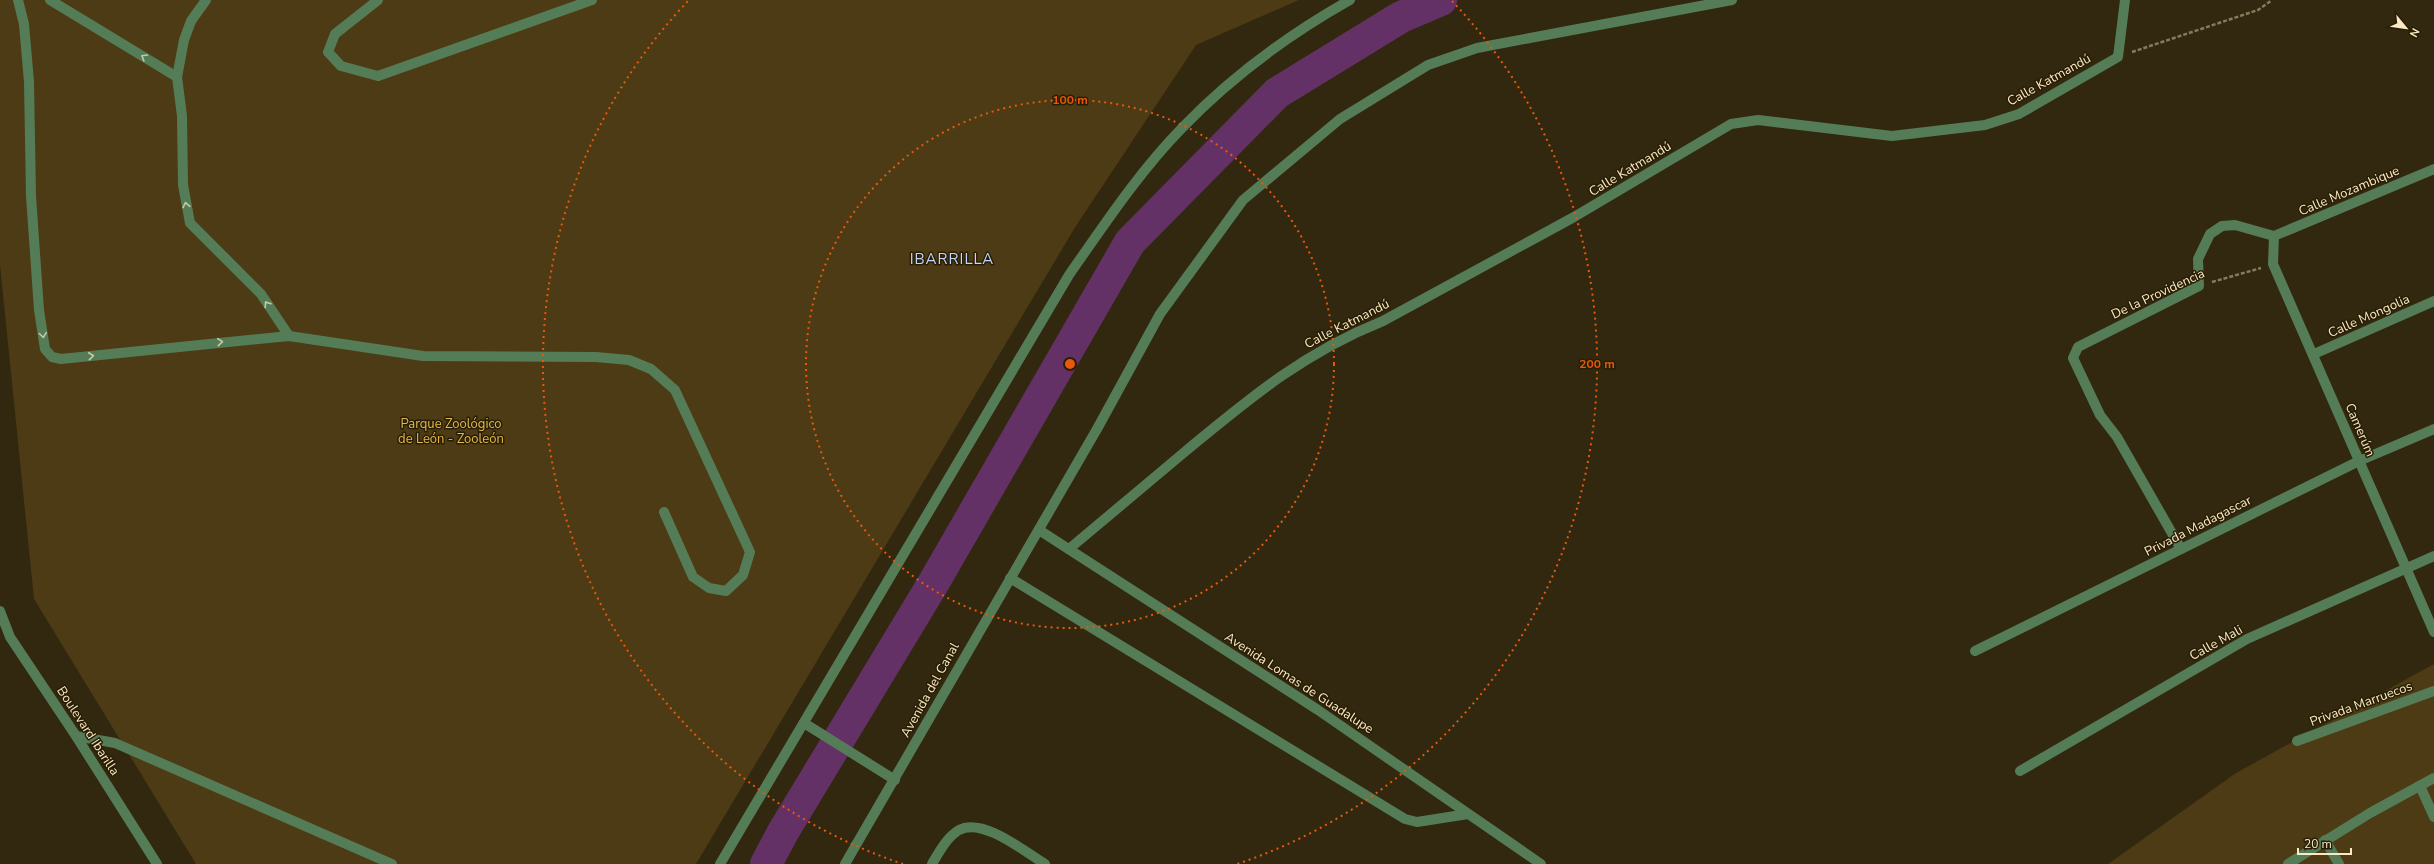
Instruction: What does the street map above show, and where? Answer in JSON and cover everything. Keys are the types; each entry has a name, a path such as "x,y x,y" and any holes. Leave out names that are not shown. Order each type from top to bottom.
{"street":[{"path":"18,0 24,24 29,82 30,188 39,310 45,349 52,357 61,359 289,336 423,356 596,357 629,360 651,369 675,390 750,552 743,575 726,591 709,588 693,577 664,512"},
{"path":"50,0 177,77"},
{"path":"206,0 191,21 184,40 177,77 182,116 183,185 190,223 261,294 289,336"},
{"path":"378,0 335,34 328,52 341,66 378,76 592,0"},
{"path":"720,864 1069,275 1119,204 1181,129 1237,76 1305,25 1350,0"},
{"name":"Avenida del Canal","path":"844,864 895,780 972,642 1039,530 1160,314 1243,200 1340,119 1428,65 1477,48 1686,4 1732,0"},
{"path":"2118,57 2125,0"},
{"name":"Calle Katmandú","path":"1069,549 1240,405 1291,367 1353,333 1383,321 1574,217 1731,124 1758,120 1892,136 1985,125 2019,114 2118,57"},
{"name":"Calle Mozambique","path":"2274,236 2434,169"},
{"path":"2199,286 2198,259 2210,234 2222,226 2235,225 2274,236"},
{"name":"Camerúm","path":"2274,236 2273,264 2314,354 2434,632"},
{"name":"De la Providencia","path":"2181,549 2117,437 2100,415 2073,358 2078,347 2199,286"},
{"name":"Calle Mongolia","path":"2314,354 2434,302"},
{"name":"Privada Madagascar","path":"1976,651 2359,461 2434,429"},
{"name":"Avenida Lomas de Guadalupe","path":"1039,530 1318,710 1541,864"},
{"name":"Calle Mali","path":"2020,770 2247,639 2406,567 2434,556"},
{"path":"1010,578 1405,820 1417,822 1468,814"},
{"name":"Boulevard Ibarilla","path":"0,611 10,637 76,736 157,864"},
{"name":"Privada Marruecos","path":"2297,741 2434,691"},
{"path":"804,723 895,780"},
{"path":"76,736 115,743 392,864"},
{"path":"2288,864 2325,840 2434,778"},
{"path":"2420,786 2434,817"},
{"path":"932,864 946,841 959,830 973,826 987,829 1045,864"},
{"path":"2325,840 2339,864"}],"path":[{"path":"2118,57 2258,10 2272,0"},
{"name":"De la Providencia","path":"2199,286 2273,264"}],"green space":[{"name":"Parque Zoológico de León - Zooleón","path":"0,0 1299,0 1196,45 1074,229 696,864 196,864 34,599 0,265"},
{"path":"2434,664 2434,864 2108,864 2236,773"}],"waterway":[{"path":"766,864 783,832 934,582 1130,242 1277,93 1401,17 1441,0"}],"district":[{"name":"IBARRILLA","path":"952,259"}]}
